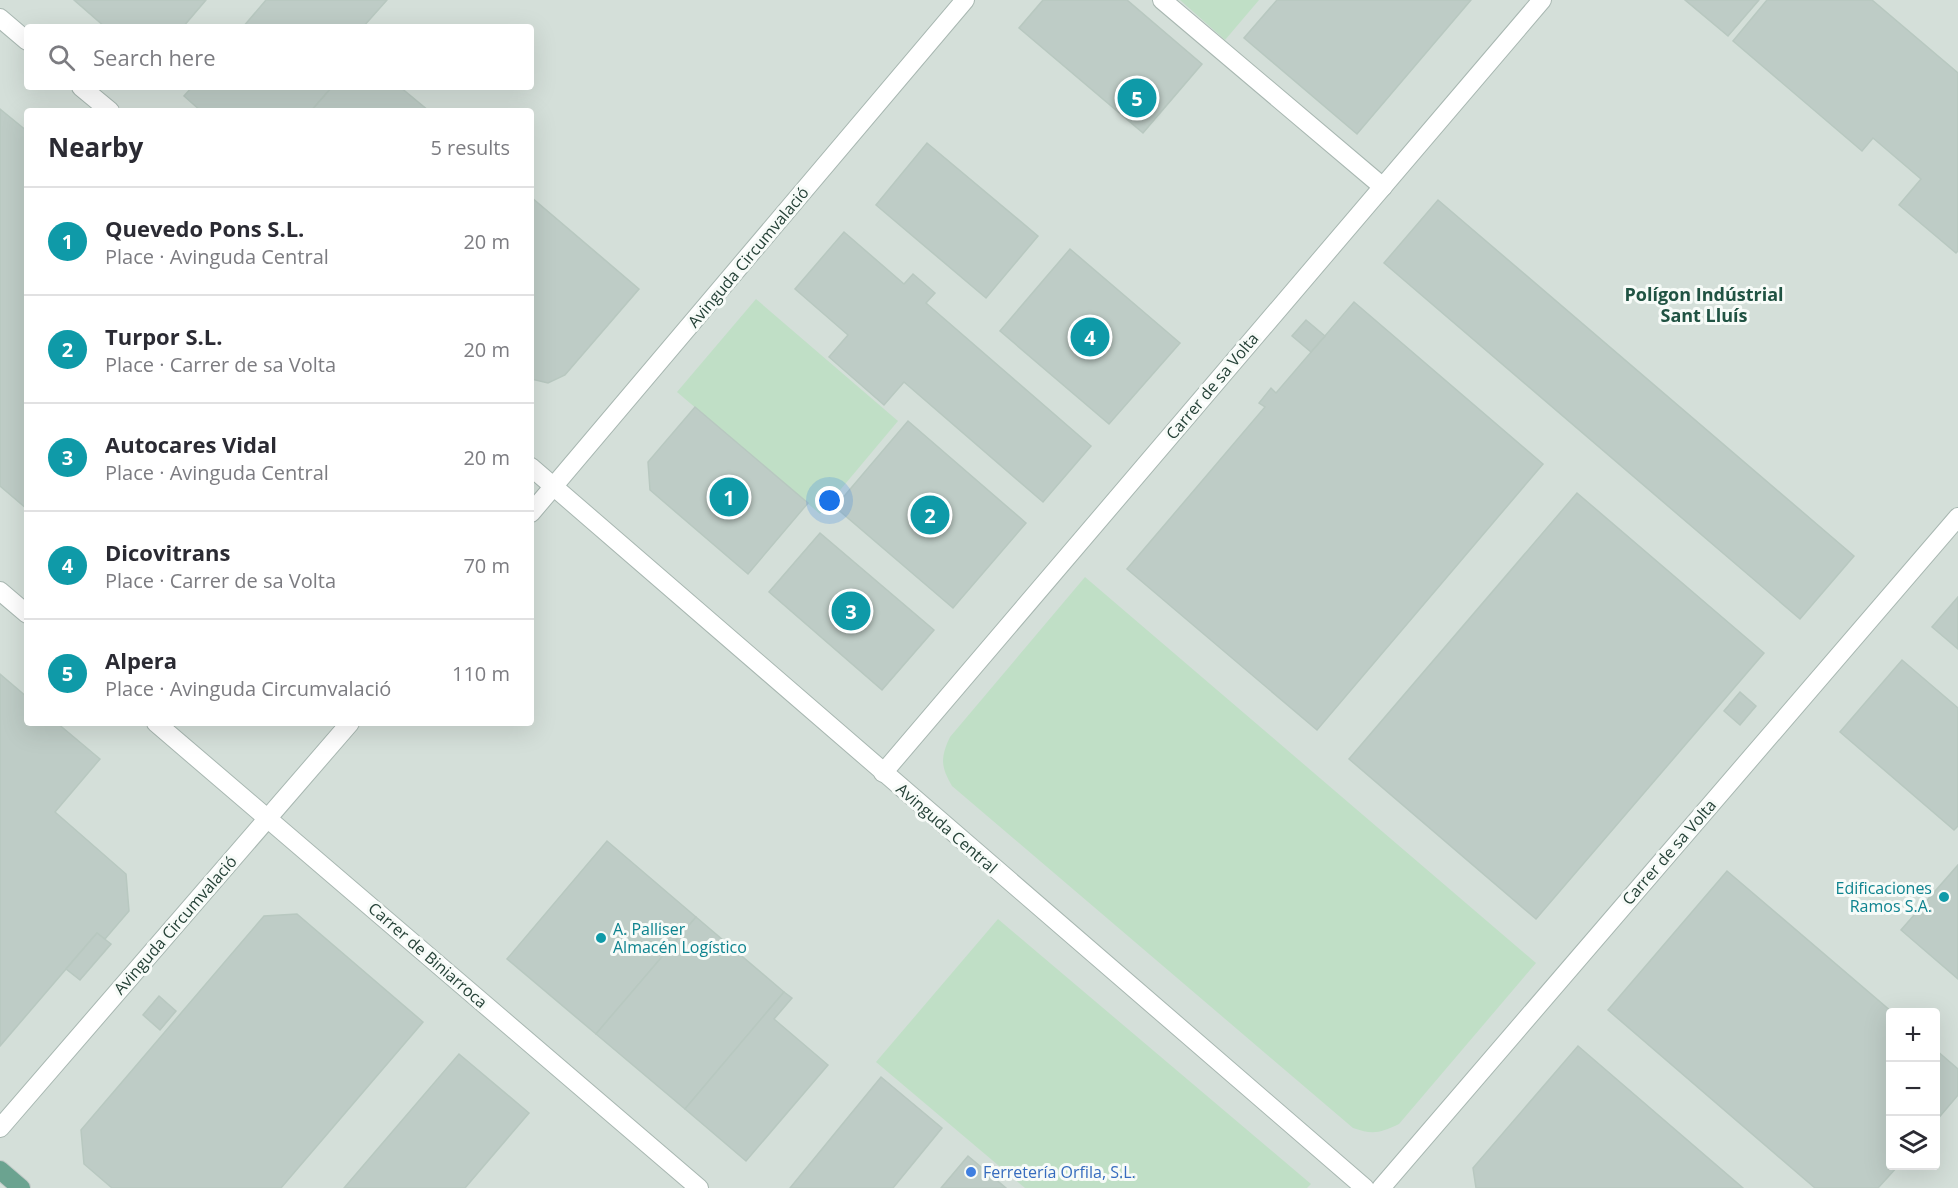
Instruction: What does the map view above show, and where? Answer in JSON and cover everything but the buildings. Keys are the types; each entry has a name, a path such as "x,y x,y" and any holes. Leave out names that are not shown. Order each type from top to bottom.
{"main road":[{"path":"0,1170 21,1188"}],"street":[{"name":"Avinguda Circumvalació","path":"534,510 965,0"},
{"path":"1162,0 1383,187"},
{"name":"Carrer de sa Volta","path":"883,773 1542,0"},
{"path":"0,18 24,38"},
{"path":"85,90 106,108"},
{"name":"Avinguda Central","path":"534,470 1365,1188"},
{"name":"Carrer de sa Volta","path":"1381,1188 1958,517"},
{"path":"0,591 24,611"},
{"name":"Carrer de Biniarroca","path":"160,726 699,1188"},
{"name":"Avinguda Circumvalació","path":"0,1128 347,726"}],"shaded area":[{"path":"0,0 1958,0 1958,1188 0,1188"}],"green space":[{"path":"1180,0 1259,0 1225,40"},
{"path":"756,299 898,421 820,514 677,392"},
{"path":"1085,577 1536,963 1399,1124 1376,1132 1353,1128 952,786 943,762 950,737"},
{"path":"998,919 1311,1184 1307,1188 1025,1188 876,1062"}],"place":[{"name":"Alpera","path":"1137,98"},
{"name":"Dicovitrans","path":"1090,337"},
{"name":"Quevedo Pons S.L.","path":"729,497"},
{"name":"Turpor S.L.","path":"930,515"},
{"name":"Autocares Vidal","path":"851,611"},
{"name":"Edificaciones Ramos S.A.","path":"1944,897"},
{"name":"A. Palliser Almacén Logístico","path":"601,938"},
{"name":"Ferretería Orfila, S.L.","path":"971,1172"}],"district":[{"name":"Polígon Indústrial Sant Lluís","path":"1704,305"}]}
